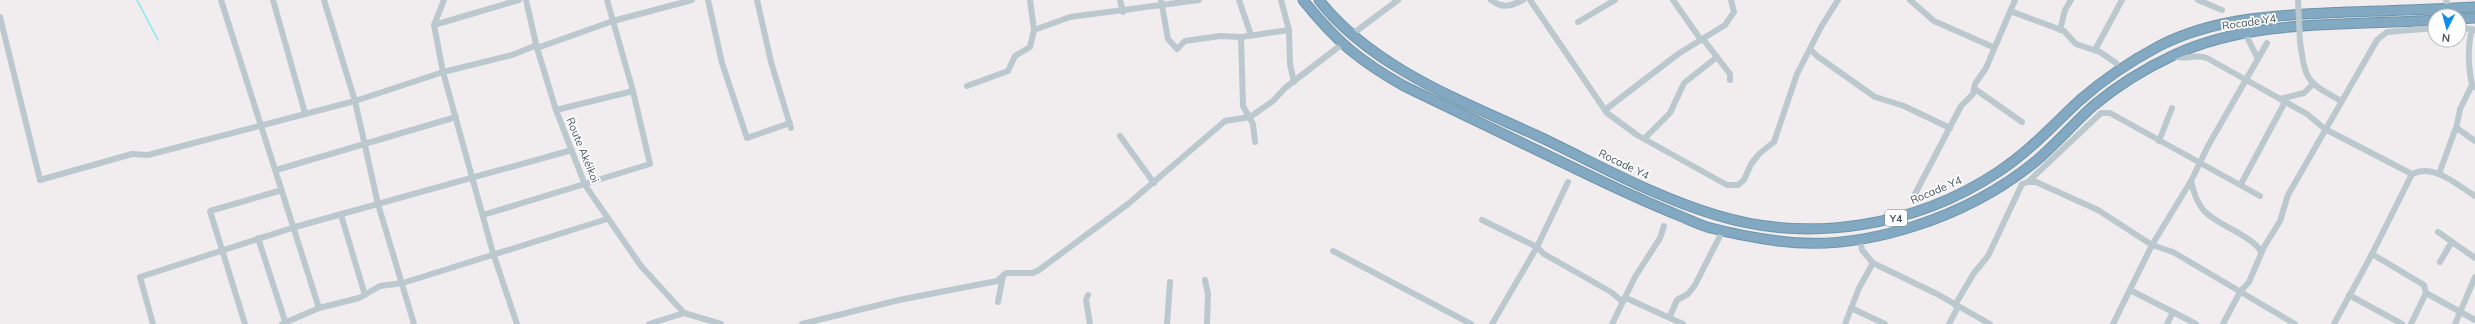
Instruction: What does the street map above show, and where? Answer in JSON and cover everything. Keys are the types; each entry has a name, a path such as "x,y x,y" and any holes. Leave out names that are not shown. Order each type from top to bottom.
{"highway":[{"name":"Rocade Y4","path":"1303,0 1341,45 1372,68 1482,124 1657,207 1710,228 1780,241 1823,242 1860,239 1912,227 1942,217 2002,185 2036,161 2092,107 2116,88 2141,72 2204,43 2245,33 2312,26 2427,20"},
{"name":"Rocade Y4","path":"1319,0 1351,35 1409,74 1663,196 1729,219 1782,228 1858,226 1905,216 1966,191 2025,152 2108,77 2160,46 2199,30 2245,18 2447,4 2475,7"}],"street":[{"path":"221,0 319,308"},
{"path":"273,0 305,113"},
{"path":"324,0 355,101 378,204 403,283 414,324"},
{"path":"444,0 434,25 443,72 494,253 517,324"},
{"path":"434,25 520,0"},
{"name":"Route Akéikoi","path":"526,0 537,46 556,110 585,185 607,219 641,266 684,313"},
{"path":"483,215 650,164 633,91 607,0"},
{"path":"0,17 40,180 132,154 148,155 355,101 443,72 512,55 613,21 692,0"},
{"path":"708,0 722,63 748,138 790,125 771,62 757,0"},
{"path":"967,86 1008,71 1015,56 1030,47 1034,30 1030,0"},
{"path":"1120,0 1123,12"},
{"path":"1034,30 1070,17 1123,12 1161,3 1199,0"},
{"path":"1239,0 1250,35"},
{"path":"1282,0 1289,30 1290,64 1294,82"},
{"path":"1351,35 1398,0"},
{"path":"1491,0 1501,6 1510,6 1523,0"},
{"path":"1578,22 1615,0"},
{"path":"1673,0 1730,74 1730,80"},
{"path":"1605,110 1678,54 1725,25 1733,16 1735,8 1731,0"},
{"path":"1533,1 1605,110 1644,139 1727,185 1738,185 1744,180 1751,164 1760,153 1774,142 1793,85 1821,27 1838,0"},
{"path":"1910,0 1934,20 1993,47"},
{"path":"1915,194 1961,106 1975,89 1975,84 1986,68 1993,47 2015,0"},
{"path":"2060,30 2065,10 2071,0"},
{"path":"2095,50 2122,0"},
{"path":"2198,0 2222,10"},
{"path":"2298,0 2300,42 2304,69 2313,84 2341,101"},
{"path":"1161,3 1168,38 1177,49 1185,41 1220,36 1241,37 1289,30"},
{"path":"2010,11 2068,33 2076,44 2095,50 2116,63"},
{"path":"2223,324 2240,292 2254,272 2261,252 2280,221 2288,195 2377,40 2384,33 2427,29"},
{"path":"2439,174 2456,129 2460,109 2473,86 2467,46 2474,29"},
{"path":"2245,33 2258,59"},
{"path":"1241,37 1243,106 1253,124 1255,142"},
{"path":"2113,324 2152,245 2191,181 2200,161 2267,43"},
{"path":"802,324 899,300 996,282 1003,274 1033,273 1039,270 1154,182 1225,121 1250,117 1273,101 1285,88 1341,45"},
{"path":"1810,49 1817,56 1875,97 1904,106 1950,128"},
{"path":"2173,56 2184,59 2199,55 2246,79 2307,114 2325,129 2412,174"},
{"path":"1644,139 1670,113 1684,83 1717,57"},
{"path":"2241,184 2282,100 2304,93 2313,84"},
{"path":"1975,89 2022,122"},
{"path":"556,110 633,91"},
{"path":"2159,141 2172,108"},
{"path":"2028,182 2097,116 2105,112 2200,161 2260,196"},
{"path":"276,170 456,117"},
{"path":"2456,129 2475,141"},
{"path":"1120,136 1154,182"},
{"path":"153,324 140,277 294,227 572,150"},
{"path":"2334,324 2372,254 2412,174 2422,169 2439,174 2475,196"},
{"path":"2191,181 2194,198 2202,211 2250,241 2261,252"},
{"path":"1492,324 1537,247 1568,182"},
{"path":"1949,324 1956,306 1974,273 1988,256 2022,184 2028,182 2036,182 2098,210 2152,245 2172,252 2295,324"},
{"path":"245,324 220,250 210,211 282,190"},
{"path":"341,215 365,295"},
{"path":"258,238 285,324 319,308 365,295 380,286 403,283 494,253 607,219"},
{"path":"1482,220 1537,247 1544,254 1624,300 1670,316 1680,323"},
{"path":"1612,324 1635,277 1660,238 1664,226"},
{"path":"1670,316 1677,300 1688,294 1695,285 1723,230"},
{"path":"2438,232 2451,243 2475,258"},
{"path":"1860,239 1862,250 1873,263 1926,288 1990,324"},
{"path":"2440,262 2451,243"},
{"path":"1333,251 1471,324"},
{"path":"2372,254 2424,285 2426,293 2411,324"},
{"path":"1845,324 1850,308 1873,263"},
{"path":"998,302 1003,274"},
{"path":"2456,324 2475,277"},
{"path":"1204,280 1208,294 1207,324"},
{"path":"1167,324 1170,282"},
{"path":"2130,290 2196,324"},
{"path":"2426,293 2475,320"},
{"path":"1088,295 1086,300 1090,324"},
{"path":"2349,295 2402,324"},
{"path":"1850,308 1885,324"},
{"path":"2167,324 2173,312"},
{"path":"649,324 684,313 721,324"}],"waterway":[{"path":"137,0 158,40"}]}
